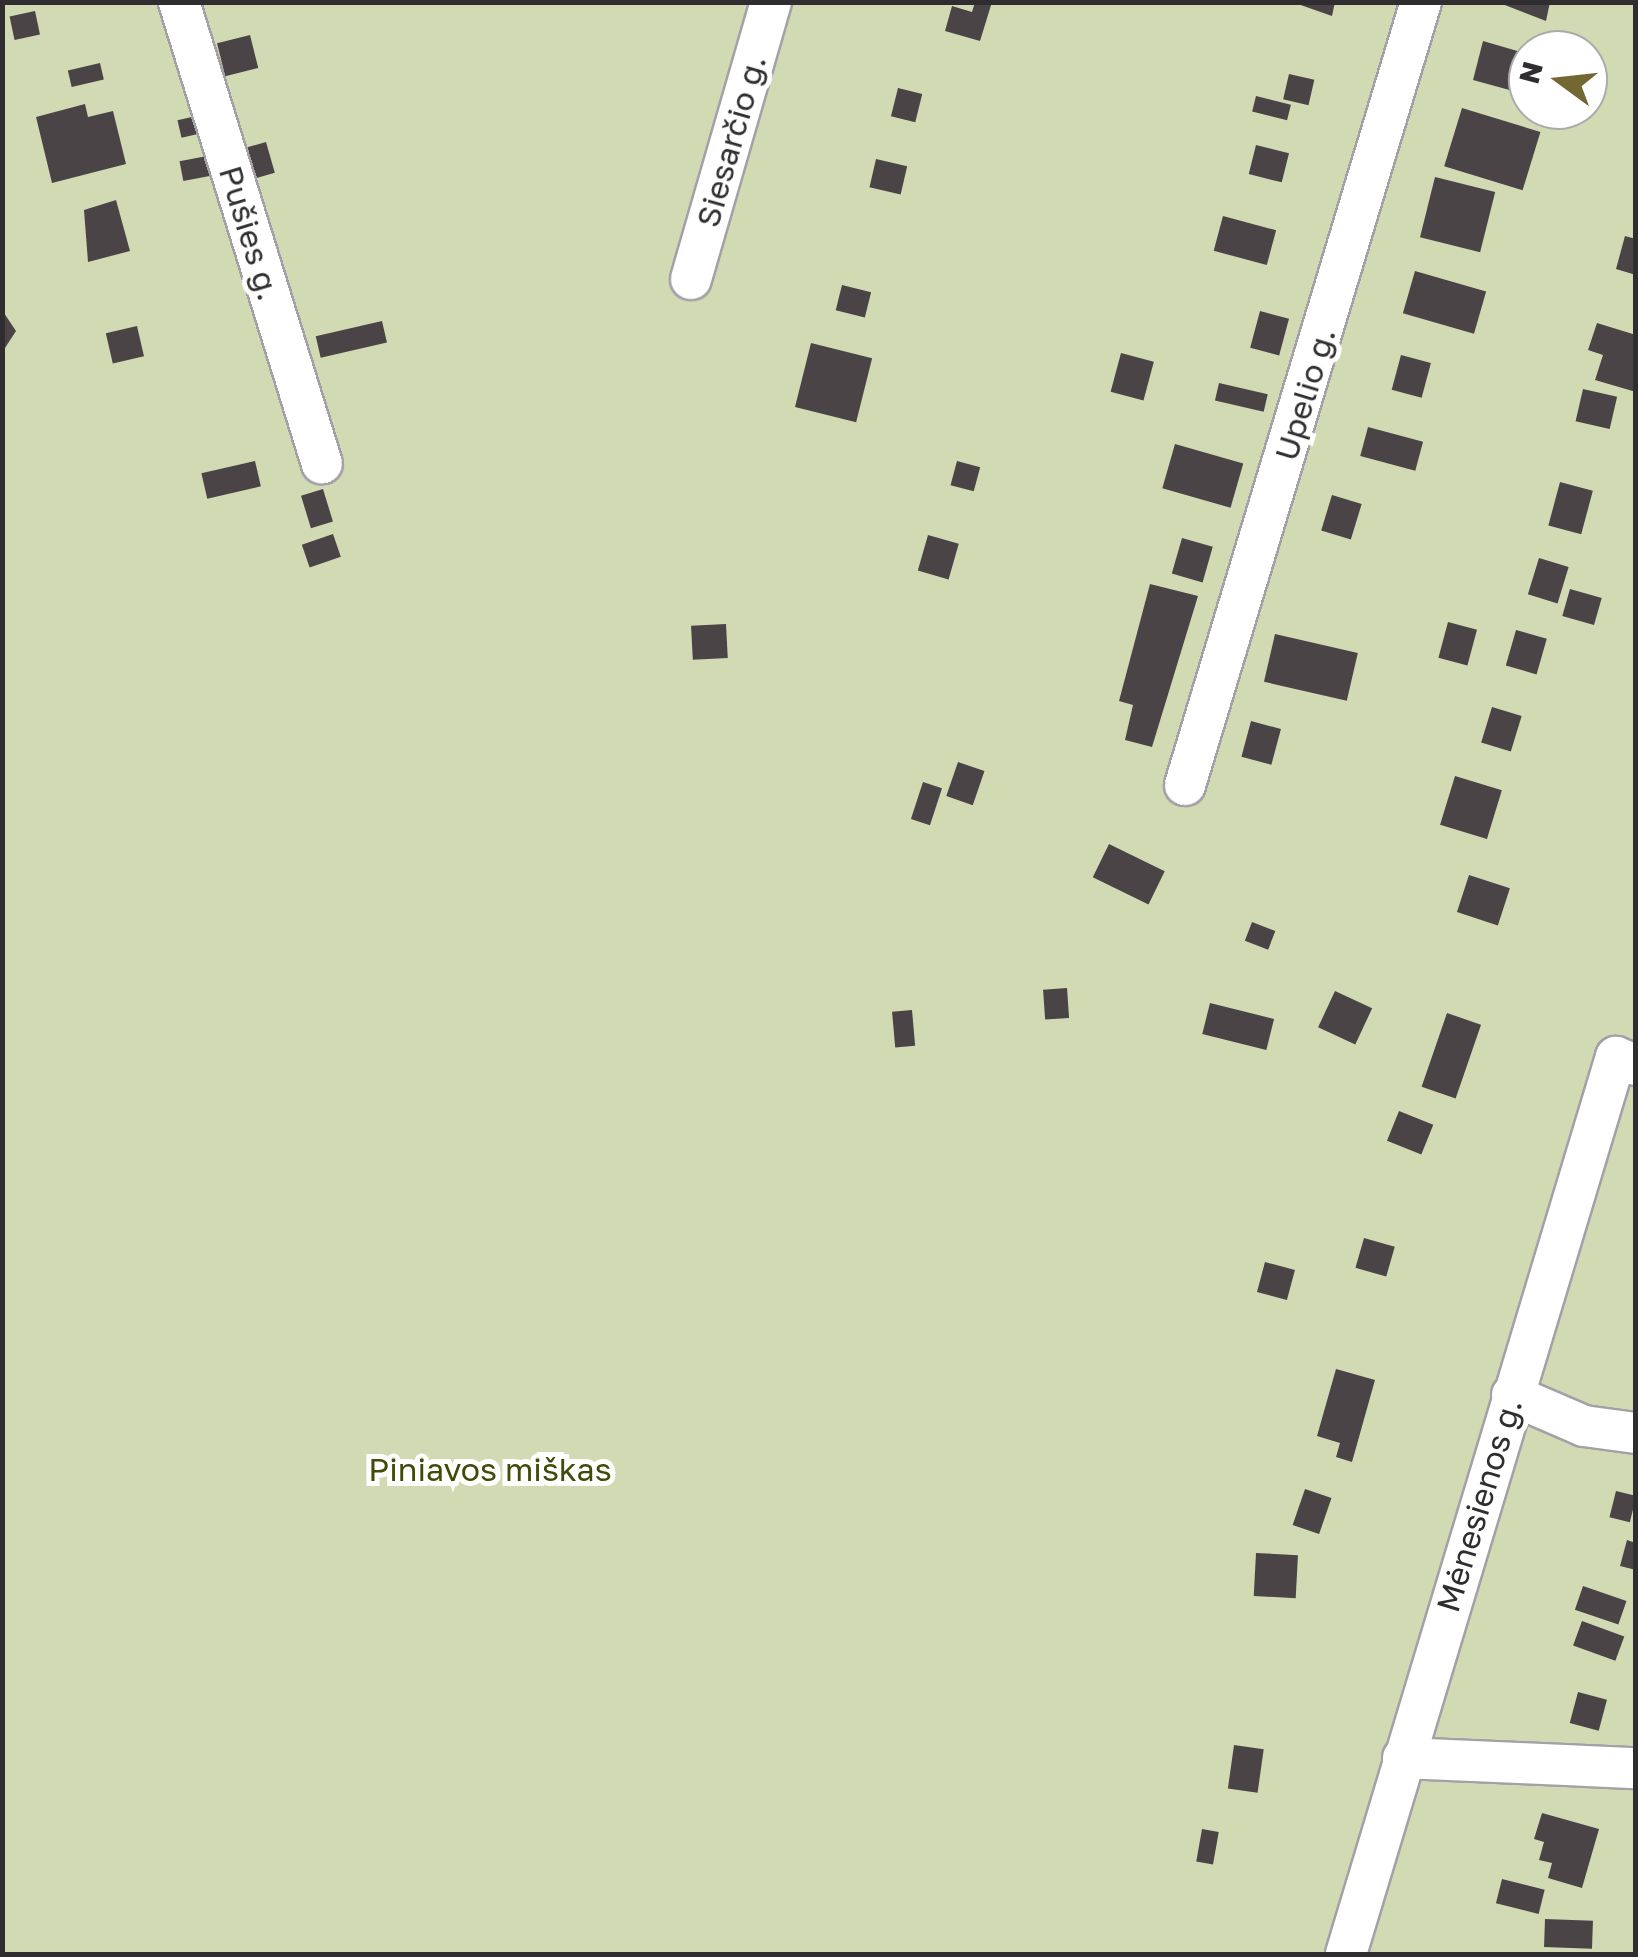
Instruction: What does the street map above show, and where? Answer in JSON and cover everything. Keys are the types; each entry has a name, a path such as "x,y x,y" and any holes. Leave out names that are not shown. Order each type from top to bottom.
{"street":[{"name":"Pušies g.","path":"179,2 322,462"},
{"name":"Siesarčio g.","path":"691,278 771,2"},
{"name":"Upelio g.","path":"1186,785 1421,2"},
{"name":"Mėnesienos g.","path":"1346,1954 1512,1395 1626,1061"},
{"path":"1512,1395 1584,1426 1636,1433"},
{"path":"1404,1758 1636,1768"}],"green space":[{"name":"Piniavos miškas","path":"3,3 1635,3 1635,1954 3,1954"}],"building":[{"path":"975,2 992,2 980,41 945,31 952,6 972,12"},
{"path":"1292,2 1335,2 1332,16"},
{"path":"1497,2 1550,2 1546,21"},
{"path":"35,11 40,34 15,40 10,16"},
{"path":"250,35 258,68 225,76 217,43"},
{"path":"1483,41 1508,48 1508,90 1473,80"},
{"path":"100,63 104,80 72,87 68,70"},
{"path":"1289,74 1314,80 1308,105 1283,99"},
{"path":"898,88 922,94 915,122 891,116"},
{"path":"1256,96 1291,105 1287,120 1252,112"},
{"path":"85,104 88,117 113,111 126,164 52,183 36,117"},
{"path":"1462,108 1508,122 1508,130 1540,132 1523,190 1444,166"},
{"path":"196,116 200,134 182,138 177,120"},
{"path":"266,142 275,173 253,179 244,148"},
{"path":"1256,145 1289,153 1282,182 1249,174"},
{"path":"207,156 211,176 183,181 180,161"},
{"path":"876,159 907,166 901,194 869,187"},
{"path":"1435,177 1495,192 1480,252 1420,237"},
{"path":"116,200 130,251 88,262 84,210"},
{"path":"1223,216 1276,230 1267,265 1214,251"},
{"path":"1625,236 1636,239 1636,275 1616,269"},
{"path":"1415,271 1486,291 1474,334 1403,313"},
{"path":"842,285 871,292 865,317 836,310"},
{"path":"2,310 16,331 5,348 2,346"},
{"path":"1260,311 1289,319 1279,355 1250,348"},
{"path":"382,321 387,342 321,358 316,336"},
{"path":"1597,323 1636,335 1636,392 1595,380 1603,355 1588,350"},
{"path":"137,326 144,356 113,363 106,333"},
{"path":"811,343 872,358 856,422 795,407"},
{"path":"1121,353 1154,362 1143,400 1111,392"},
{"path":"1401,355 1431,363 1422,398 1392,390"},
{"path":"1219,383 1268,394 1264,412 1215,401"},
{"path":"1583,389 1617,397 1610,429 1576,421"},
{"path":"1368,427 1423,442 1415,471 1360,456"},
{"path":"1175,444 1243,464 1231,508 1162,488"},
{"path":"255,461 261,486 207,499 201,473"},
{"path":"957,461 980,467 974,491 951,485"},
{"path":"1560,482 1593,491 1581,534 1548,525"},
{"path":"323,489 333,522 311,528 301,496"},
{"path":"1332,495 1362,504 1351,539 1321,530"},
{"path":"333,534 341,557 310,567 302,545"},
{"path":"928,535 959,544 949,579 918,571"},
{"path":"1182,538 1213,547 1203,582 1172,574"},
{"path":"1539,558 1569,567 1558,603 1528,594"},
{"path":"1150,584 1198,596 1152,747 1125,740 1133,705 1119,701"},
{"path":"1570,589 1602,598 1594,625 1562,616"},
{"path":"1448,622 1477,630 1467,666 1438,658"},
{"path":"726,624 728,658 693,660 691,626"},
{"path":"1516,630 1547,639 1537,674 1506,666"},
{"path":"1275,634 1358,653 1347,701 1264,682"},
{"path":"1492,707 1522,716 1511,751 1481,742"},
{"path":"1251,721 1281,729 1271,765 1241,757"},
{"path":"958,762 984,771 973,805 946,796"},
{"path":"1455,776 1502,790 1487,839 1440,825"},
{"path":"923,782 942,788 930,825 911,819"},
{"path":"1109,844 1165,871 1149,904 1093,877"},
{"path":"1469,875 1510,888 1498,925 1457,912"},
{"path":"1252,922 1275,931 1268,950 1245,941"},
{"path":"1067,988 1069,1018 1045,1020 1043,990"},
{"path":"1335,991 1372,1008 1355,1045 1318,1027"},
{"path":"1210,1003 1274,1019 1266,1050 1202,1034"},
{"path":"912,1010 915,1046 895,1048 892,1012"},
{"path":"1447,1013 1481,1025 1456,1098 1422,1087"},
{"path":"1399,1111 1433,1125 1421,1155 1387,1141"},
{"path":"1364,1238 1395,1247 1386,1277 1355,1268"},
{"path":"1265,1262 1295,1270 1287,1300 1257,1292"},
{"path":"1336,1369 1375,1380 1352,1462 1336,1457 1340,1443 1317,1436"},
{"path":"1305,1489 1331,1498 1319,1534 1293,1525"},
{"path":"1616,1491 1636,1496 1630,1522 1609,1517"},
{"path":"1627,1540 1636,1543 1636,1570 1620,1566"},
{"path":"1256,1553 1298,1555 1296,1598 1254,1596"},
{"path":"1583,1586 1626,1601 1618,1625 1575,1610"},
{"path":"1582,1621 1624,1636 1615,1661 1573,1645"},
{"path":"1578,1692 1607,1700 1599,1731 1570,1723"},
{"path":"1234,1745 1264,1749 1258,1793 1228,1789"},
{"path":"1542,1813 1599,1829 1582,1888 1548,1878 1552,1863 1539,1860 1544,1842 1534,1839"},
{"path":"1202,1829 1219,1832 1213,1864 1196,1861"},
{"path":"1502,1879 1545,1890 1539,1914 1496,1903"},
{"path":"1545,1919 1593,1921 1592,1949 1544,1947"}]}
